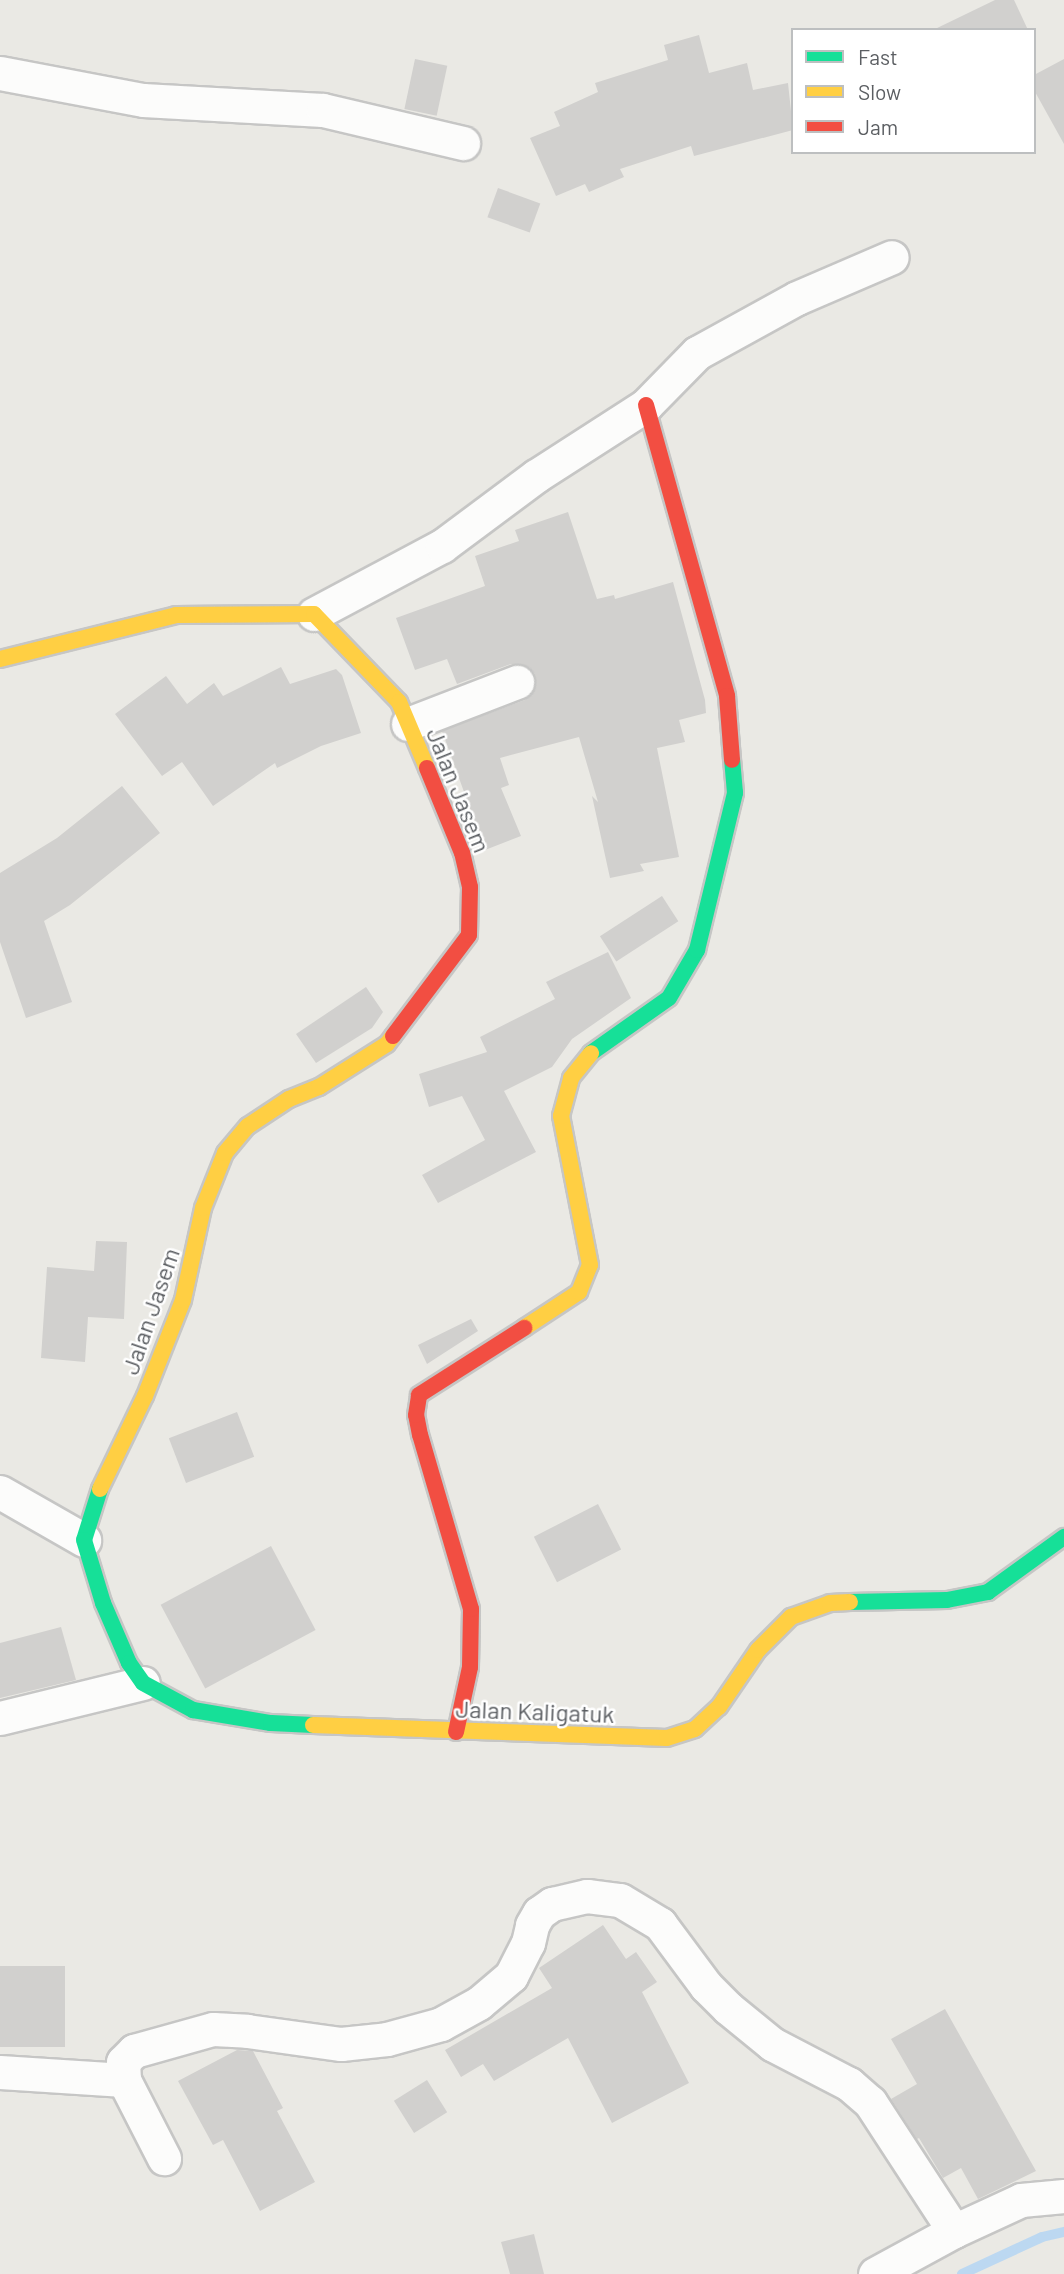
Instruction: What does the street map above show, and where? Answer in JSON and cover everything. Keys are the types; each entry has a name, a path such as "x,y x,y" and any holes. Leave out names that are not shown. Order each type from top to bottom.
{"street":[{"path":"0,73 143,100 323,110 463,143"},
{"path":"0,659 176,615 314,614 442,546 536,475 646,405 697,353 797,298 892,257"},
{"path":"456,1732 470,1667 471,1609 420,1436 416,1415 419,1395 579,1292 590,1265 561,1116 571,1078 586,1057 669,998 684,974 697,950 735,793 727,696 646,405"},
{"name":"Jalan Jasem","path":"84,1540 99,1492 145,1396 183,1300 203,1208 225,1153 248,1126 289,1099 319,1087 387,1044 469,935 470,887 462,853 399,702 314,614"},
{"path":"408,724 517,682"},
{"path":"0,1718 143,1683 129,1663 103,1603 84,1540 4,1496"},
{"name":"Jalan Kaligatuk","path":"143,1683 193,1710 271,1723 667,1738 695,1729 719,1707 758,1650 791,1617 830,1603 947,1600 988,1592 1064,1536"},
{"path":"164,2158 124,2080 123,2062 134,2051 213,2029 341,2044 387,2039 441,2024 479,2003 511,1976 528,1943 531,1925 539,1913 552,1904 587,1896 620,1900 660,1924 706,1986 728,2008 772,2044 849,2084 870,2102 954,2231"},
{"path":"0,2072 124,2080"},
{"path":"874,2274 954,2231 1021,2200 1064,2196"}],"building":[{"path":"995,0 1014,0 1027,28 937,28"},
{"path":"699,35 709,73 747,63 753,90 788,83 791,131 694,156 691,146 620,169 624,177 589,192 585,184 556,196 530,138 560,126 554,112 598,92 595,83 668,60 664,45"},
{"path":"415,59 447,66 437,116 404,109"},
{"path":"1064,59 1064,144 1036,94 1036,74"},
{"path":"498,188 540,203 530,233 487,217"},
{"path":"568,512 597,599 614,595 615,599 673,582 705,700 706,713 679,720 685,742 657,748 679,857 640,864 644,871 610,878 592,796 598,802 579,737 500,758 509,785 501,788 521,836 485,850 442,731 525,700 536,686 535,674 529,667 511,664 457,684 447,659 415,670 396,618 485,586 475,556 519,541 515,530"},
{"path":"281,667 290,684 336,669 342,675 361,733 321,746 277,768 275,763 213,806 182,762 162,776 115,714 166,676 187,704 214,683 223,696"},
{"path":"122,786 160,833 70,905 44,921 72,1002 26,1018 0,942 0,873 57,838"},
{"path":"662,896 678,921 616,961 600,936"},
{"path":"608,952 631,998 572,1039 552,1067 504,1091 536,1152 438,1203 422,1175 485,1140 462,1096 429,1107 419,1074 487,1052 480,1037 555,999 546,982"},
{"path":"366,987 383,1012 372,1028 316,1063 296,1034"},
{"path":"96,1241 127,1242 124,1319 88,1317 85,1362 41,1358 47,1267 94,1271"},
{"path":"471,1319 478,1331 427,1364 418,1345"},
{"path":"237,1412 254,1457 186,1483 169,1438"},
{"path":"598,1504 621,1549 557,1582 534,1537"},
{"path":"271,1546 316,1630 205,1689 161,1605"},
{"path":"61,1627 76,1680 0,1698 0,1643"},
{"path":"603,1925 626,1959 636,1952 657,1982 642,1992 689,2083 612,2123 568,2038 494,2081 483,2064 461,2077 445,2050 552,1988 539,1968"},
{"path":"0,1966 65,1966 65,2047 0,2047"},
{"path":"945,2009 1036,2171 978,2199 961,2168 943,2178 891,2099 917,2084 891,2039"},
{"path":"237,2050 253,2051 283,2108 277,2111 315,2182 260,2211 223,2140 213,2145 178,2081"},
{"path":"427,2080 447,2112 414,2133 394,2101"},
{"path":"534,2234 544,2274 510,2274 501,2242"}],"waterway":[{"path":"962,2274 1042,2237 1064,2232"}],"traffic: fast":[{"path":"591,1053 669,998 697,950 735,793 732,760"},
{"path":"100,1489 84,1540 103,1603 129,1663 143,1683 193,1710 271,1723 313,1725"},
{"path":"850,1602 947,1600 988,1592 1064,1537"}],"traffic: slow":[{"path":"0,659 176,615 314,614 399,702 427,768"},
{"path":"100,1489 145,1396 183,1300 203,1208 225,1153 248,1126 289,1099 319,1087 387,1044 393,1036"},
{"path":"524,1328 579,1292 590,1265 561,1116 571,1078 591,1053"},
{"path":"313,1725 667,1738 695,1729 719,1707 758,1650 791,1617 830,1603 850,1602"}],"traffic: jam":[{"path":"646,405 727,696 732,760"},
{"path":"393,1036 469,935 470,887 462,853 427,768"},
{"path":"456,1732 470,1667 471,1609 420,1435 416,1415 419,1395 524,1328"}]}
